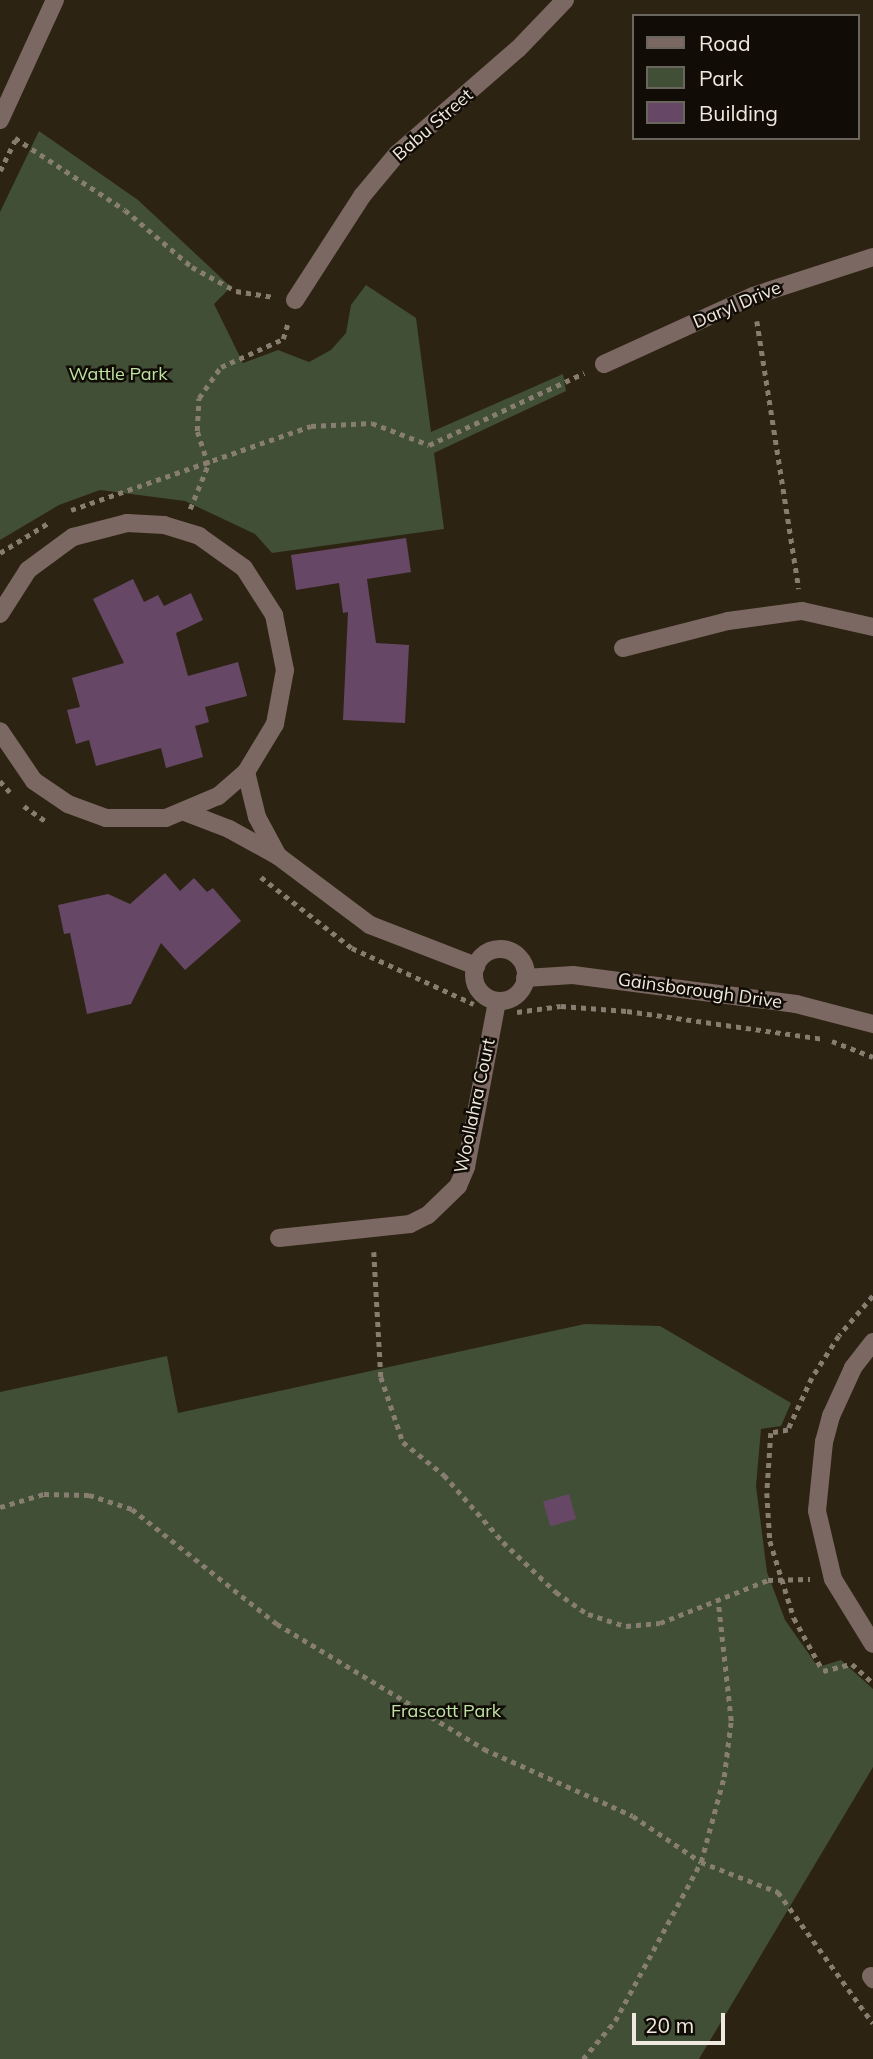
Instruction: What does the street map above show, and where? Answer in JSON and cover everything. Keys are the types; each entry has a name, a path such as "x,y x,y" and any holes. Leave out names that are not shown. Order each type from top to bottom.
{"street":[{"path":"0,120 55,0"},
{"name":"Babu Street","path":"295,300 362,196 397,154 518,50 565,0"},
{"name":"Daryl Drive","path":"604,364 753,296 873,257"},
{"path":"0,582 29,570 65,541 108,525 145,523 182,529 216,545 244,568 266,598 280,633 285,670 281,706 268,741 246,772 218,796 185,812 125,820 77,808 34,780 0,731"},
{"path":"0,614 29,570"},
{"path":"623,648 728,621 802,611 873,627"},
{"path":"246,772 257,817 278,856"},
{"path":"185,812 278,856 370,925 475,966"},
{"path":"493,950 510,951 522,962 525,978 519,992 497,1001 478,989 475,966 493,950"},
{"name":"Gainsborough Drive","path":"525,978 573,975 796,1004 873,1024"},
{"name":"Woollahra Court","path":"279,1238 410,1224 428,1215 458,1186 467,1167 497,1001"},
{"path":"873,1342 841,1390 824,1442 817,1511 833,1579 873,1644"}],"path":[{"path":"15,138 125,211 192,267 236,291 295,300 283,339 221,367 199,398 197,431 208,465 182,529"},
{"path":"753,296 802,611"},
{"path":"0,553 92,499 208,465 310,426 372,423 429,445 604,364"},
{"path":"373,1230 381,1377 403,1442 444,1475 528,1568 588,1614 626,1626 660,1623 768,1580 833,1579"},
{"path":"0,1507 55,1495 89,1496 132,1509 277,1625 484,1749 633,1816 701,1862 783,1897 873,2023"},
{"path":"583,2059 615,2021 701,1862 724,1777 731,1721 718,1601"}],"green space":[{"name":"Wattle Park","path":"39,131 138,200 231,287 214,304 243,363 278,350 309,362 331,350 346,333 351,305 366,285 416,318 431,432 563,374 566,391 434,453 444,529 272,553 255,534 185,501 100,490 59,505 0,540 0,212"},
{"name":"Frascott Park","path":"585,1324 660,1326 791,1403 781,1426 761,1429 756,1486 767,1572 785,1620 818,1667 841,1660 873,1689 873,1767 699,2059 0,2059 0,1392 167,1356 178,1413"}],"building":[{"path":"406,538 411,572 367,579 376,643 409,645 405,723 343,720 348,612 343,613 339,583 296,590 291,555"},
{"path":"133,579 144,602 158,595 164,606 191,593 203,620 176,633 188,676 238,662 247,696 205,707 209,722 195,726 203,757 166,768 161,748 96,766 89,740 76,744 67,710 80,707 72,678 124,663 93,599"},
{"path":"165,873 180,891 194,878 207,892 213,888 241,921 185,970 161,943 131,1004 87,1014 70,933 64,934 58,905 108,894 130,904"},
{"path":"569,1494 576,1519 550,1526 543,1501"}]}
